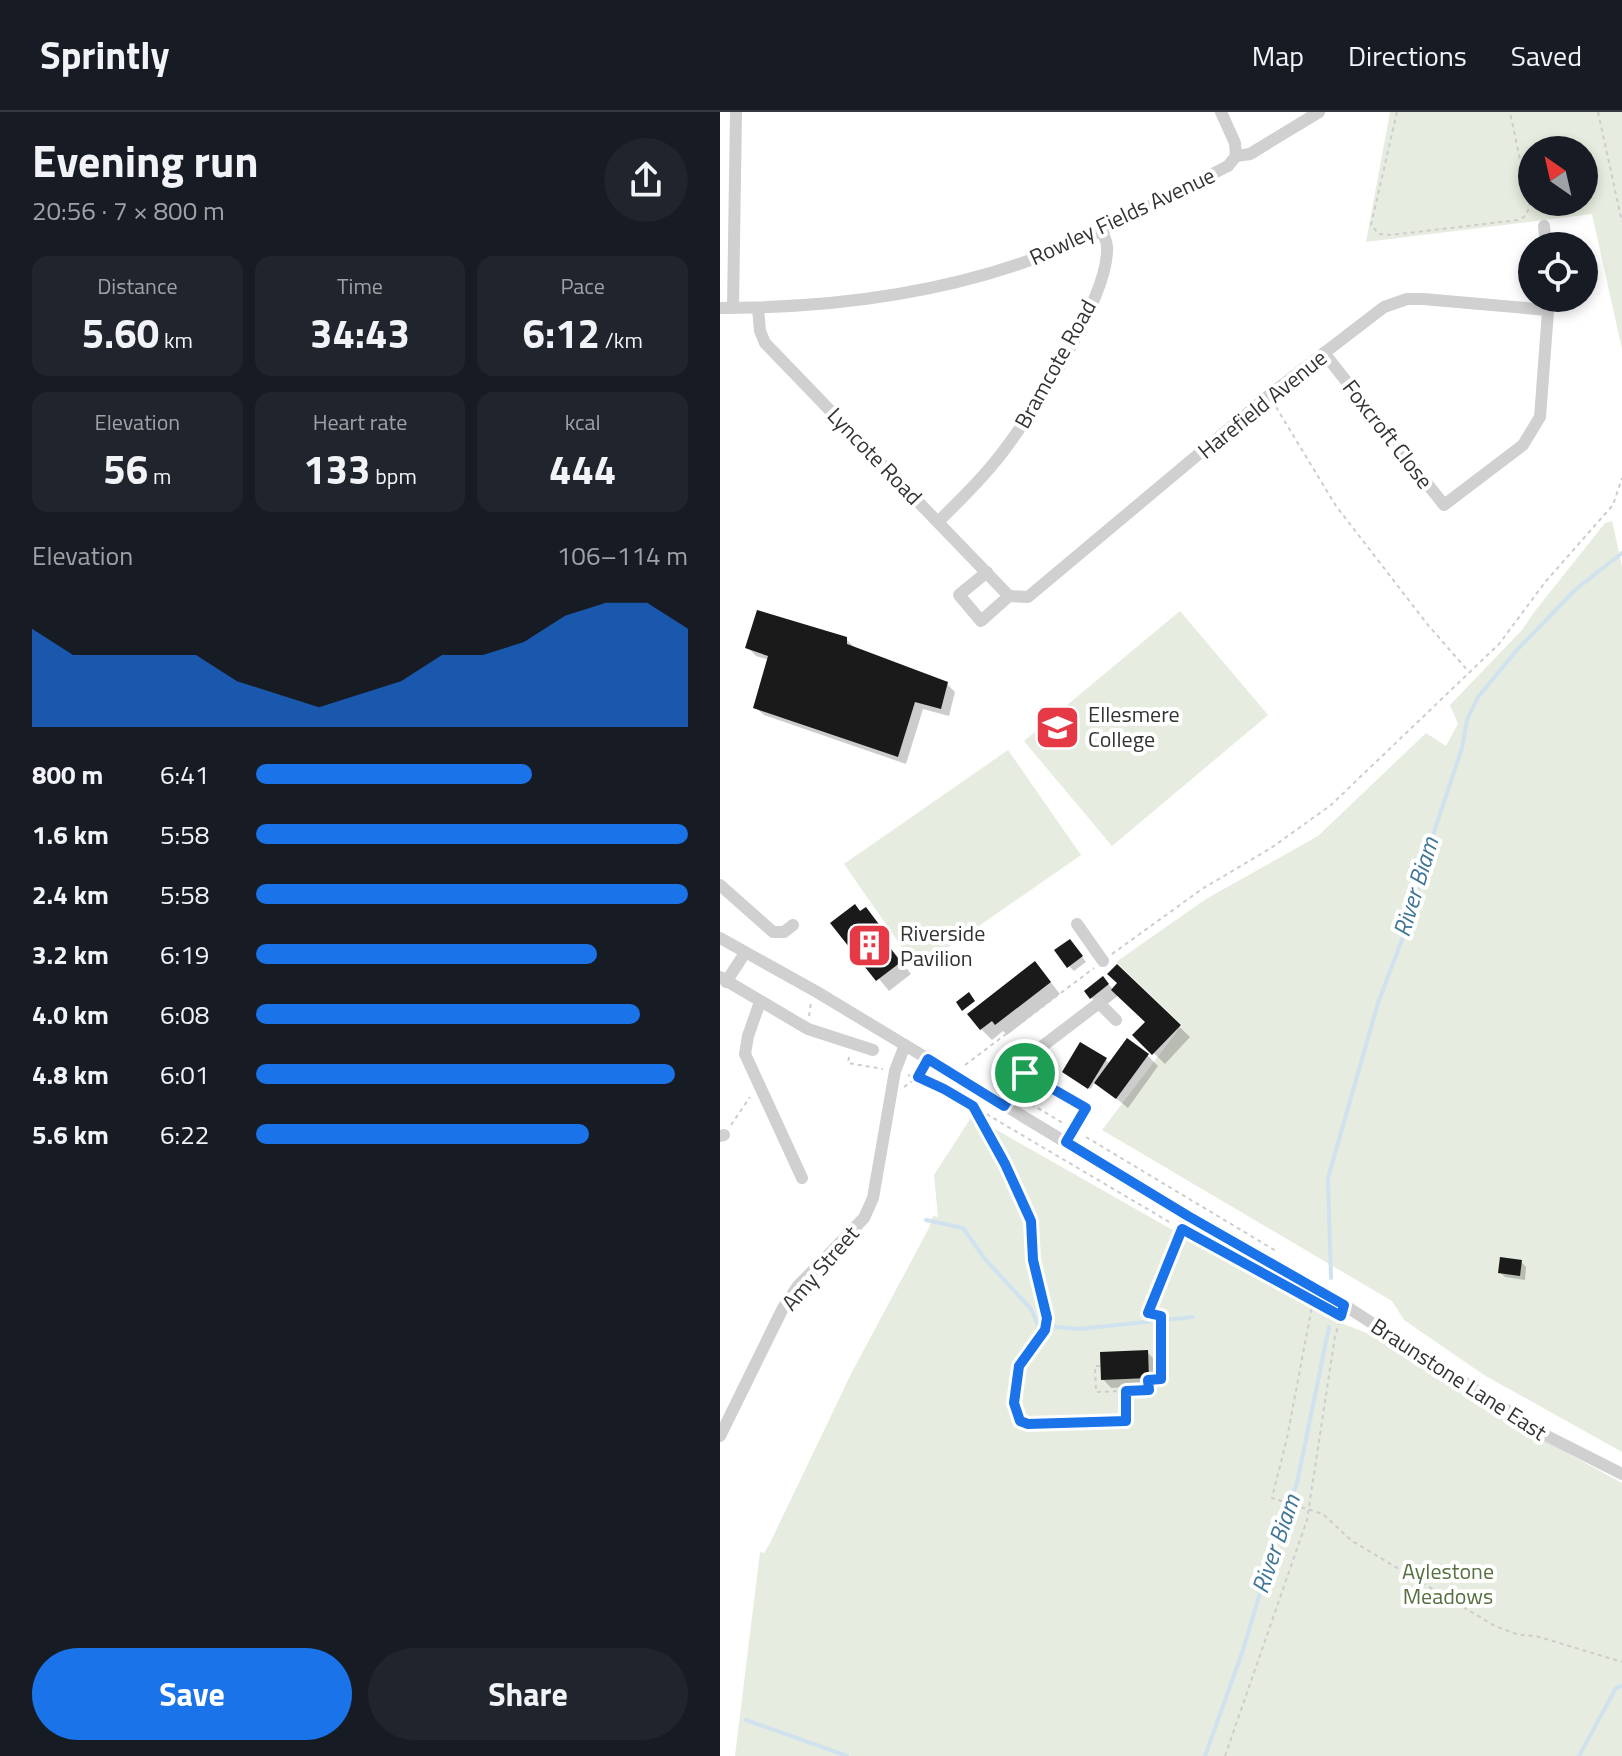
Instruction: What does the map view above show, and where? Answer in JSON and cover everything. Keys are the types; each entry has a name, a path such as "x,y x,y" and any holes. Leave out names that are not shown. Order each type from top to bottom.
{"street":[{"path":"727,308 736,112"},
{"path":"1221,112 1235,143 1236,156"},
{"name":"Rowley Fields Avenue","path":"727,308 835,304 908,294 1026,261 1101,230 1228,166 1236,156 1250,154 1319,112"},
{"path":"1544,226 1545,232"},
{"name":"Bramcote Road","path":"939,521 995,463 1021,429 1061,363 1088,309 1103,269 1107,243 1101,230"},
{"name":"Harefield Avenue","path":"987,572 959,595 981,621 1009,596 1028,597 1268,396 1384,307 1407,299 1518,303"},
{"name":"Lyncote Road","path":"758,308 760,331 765,343 1009,596"},
{"name":"Foxcroft Close","path":"1324,353 1444,505 1523,445 1536,425 1543,399 1548,312"},
{"path":"720,885 773,932 784,932 793,925"},
{"path":"1077,924 1103,961"},
{"name":"Braunstone Lane East","path":"720,938 1344,1305 1547,1436 1622,1474"},
{"path":"745,953 723,980 808,1029 873,1050"},
{"path":"760,1002 745,1054 802,1178"},
{"path":"1004,1106 1040,1048 1099,1003 1116,1020"},
{"name":"Amy Street","path":"720,1436 783,1308 798,1286 864,1218 873,1198 895,1071 905,1045"},
{"path":"1025,1073 1086,1108 1066,1142"},
{"path":"1155,1294 1188,1216"}],"path":[{"path":"1397,112 1371,225 1379,234 1486,224 1524,217 1530,207 1510,112"},
{"path":"1598,112 1622,222"},
{"path":"1268,396 1336,506 1428,625 1470,673"},
{"path":"965,1066 1202,889 1271,848 1331,805 1499,644 1546,581 1613,505 1622,478"},
{"path":"851,1044 848,1063 918,1077 944,1089 1234,1258"},
{"path":"890,1097 918,1077 928,1059"},
{"path":"722,1136 758,1086"},
{"path":"973,1106 1005,1164 1031,1221 1033,1260 1046,1307 1045,1330 1019,1366 1014,1403 1020,1421 1028,1424 1126,1421 1126,1391"},
{"path":"1100,1366 1095,1366 1096,1392 1149,1390 1148,1380 1161,1379 1161,1316 1148,1313 1155,1294"},
{"path":"1322,1306 1313,1301 1287,1438 1272,1498 1323,1514 1352,1541 1495,1626 1622,1662"},
{"path":"1225,1756 1310,1508 1335,1336 1344,1305"}],"green space":[{"path":"1390,112 1622,112 1622,349 1592,216 1598,216 1598,136 1518,136 1518,216 1576,216 1366,242"},
{"path":"1612,521 1622,566 1622,1452 1484,1375 1404,1320 1392,1301 1102,1130 1182,1025 1116,962 1206,899 1318,836 1426,733 1446,746 1458,724 1450,705 1522,630 1605,523"},
{"path":"1180,611 1268,715 1112,846 1024,741"},
{"path":"1008,750 1081,855 917,969 844,864"},
{"name":"Aylestone Meadows","path":"972,1116 1326,1317 1379,1338 1481,1406 1622,1483 1622,1756 735,1756 760,1552 764,1553 770,1543 851,1374 933,1216 938,1217 934,1175"}],"building":[{"path":"757,610 847,637 847,644 948,682 941,709 915,702 898,757 753,708 768,656 745,648"},
{"name":"Riverside Pavilion","path":"855,904 860,911 866,907 881,927 877,931 901,962 876,981 830,923"},
{"path":"1070,939 1083,956 1067,968 1054,950"},
{"path":"1035,961 1051,982 995,1025 992,1021 980,1030 967,1014"},
{"path":"1117,964 1181,1025 1152,1055 1132,1035 1145,1022 1111,990 1117,983 1107,974"},
{"path":"1103,976 1109,984 1090,999 1084,991"},
{"path":"969,992 975,1001 962,1011 956,1002"},
{"path":"1127,1038 1149,1054 1116,1099 1094,1083"},
{"path":"1080,1042 1107,1058 1088,1089 1062,1072"},
{"path":"1500,1257 1522,1260 1520,1276 1498,1273"},
{"path":"1148,1350 1149,1378 1101,1380 1100,1352"}],"waterway":[{"name":"River Biam","path":"1331,1278 1328,1178 1378,1003 1408,924 1462,748 1467,720 1478,697 1517,650 1575,590 1622,553"},
{"path":"926,1220 963,1228 985,1259 1031,1309 1038,1325 1079,1329 1193,1317"},
{"name":"River Biam","path":"1205,1756 1297,1483 1329,1327"},
{"path":"1579,1756 1616,1688 1622,1686"},
{"path":"746,1720 847,1756"}],"place":[{"name":"Ellesmere College","path":"1057,727"},
{"name":"Riverside Pavilion","path":"869,946"}],"route":[{"path":"928,1059 1004,1106 1025,1073 1086,1108 1066,1142 1344,1305 1341,1316 1182,1229 1148,1313 1161,1316 1161,1379 1148,1380 1149,1390 1126,1391 1126,1421 1028,1424 1020,1421 1014,1403 1019,1366 1045,1330 1047,1318 1033,1260 1031,1221 1005,1164 973,1106 918,1077 928,1059"}]}
